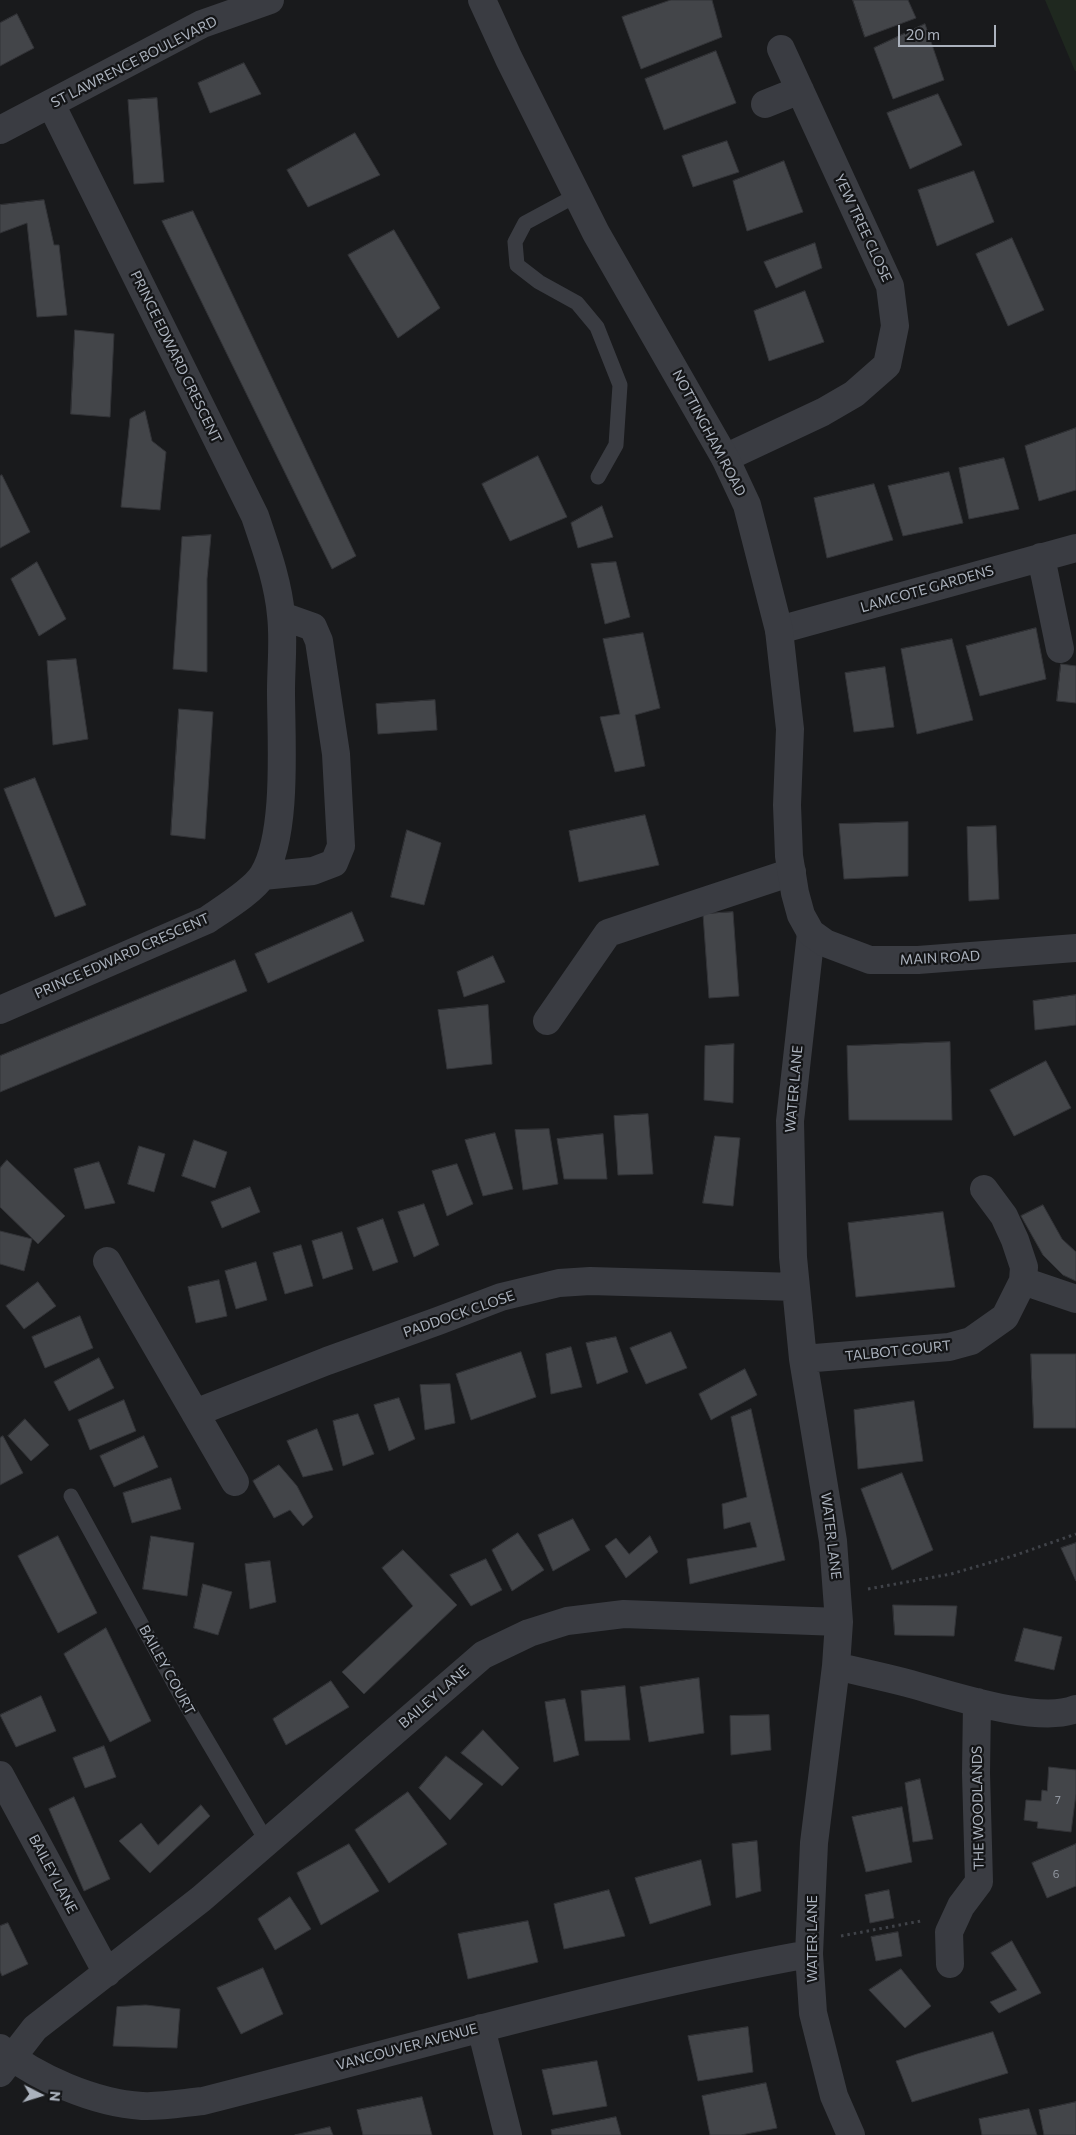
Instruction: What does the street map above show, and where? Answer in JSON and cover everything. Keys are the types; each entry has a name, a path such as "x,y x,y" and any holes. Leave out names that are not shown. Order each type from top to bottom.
{"street":[{"name":"ST LAWRENCE BOULEVARD","path":"0,130 202,24 270,0"},
{"name":"NOTTINGHAM ROAD","path":"482,0 509,59 596,233 725,458 747,505 779,630 790,729 787,805 792,872 801,915 811,933"},
{"name":"YEW TREE CLOSE","path":"725,458 823,412 854,394 887,365 894,326 890,286 781,49"},
{"path":"765,104 800,90"},
{"name":"PRINCE EDWARD CRESCENT","path":"0,1010 207,920 233,903 263,876 271,858 278,829 281,770 282,616 273,569 255,516 51,104"},
{"name":"LAMCOTE GARDENS","path":"779,630 1076,548"},
{"path":"1041,557 1060,650"},
{"path":"263,876 313,871 334,863 341,846 336,754 319,641 313,627 282,616"},
{"path":"547,1021 608,933 792,872"},
{"name":"MAIN ROAD","path":"811,933 825,943 870,960 918,960 1076,948"},
{"name":"WATER LANE","path":"811,933 790,1121 793,1257 803,1359 834,1541 839,1622 836,1666 814,1843 809,1950 814,2013 834,2096 851,2135"},
{"path":"984,1189 1004,1216 1015,1240 1024,1267 1023,1281 1076,1299"},
{"path":"107,1261 235,1482"},
{"name":"PADDOCK CLOSE","path":"195,1413 326,1361 501,1297 559,1283 590,1281 796,1288"},
{"name":"TALBOT COURT","path":"803,1359 949,1347 971,1341 1005,1317 1023,1281"},
{"name":"BAILEY LANE","path":"4,2059 35,2028 202,1899 483,1655 529,1633 566,1621 624,1614 839,1622"},
{"path":"836,1666 977,1702 1037,1714 1064,1714 1076,1709"},
{"name":"THE WOODLANDS","path":"950,1964 949,1932 956,1916 979,1882 976,1773 977,1702"},
{"name":"BAILEY LANE","path":"0,1775 107,1973"},
{"name":"VANCOUVER AVENUE","path":"4,2059 96,2098 142,2106 175,2105 223,2096 481,2028 809,1950"},
{"path":"481,2028 508,2135"}],"lane":[{"path":"577,195 525,223 515,242 517,265 539,282 577,303 597,327 620,385 616,445 598,477"},
{"name":"BAILEY COURT","path":"71,1496 181,1696 267,1842"}],"path":[{"path":"838,1594 950,1574 1016,1555 1076,1534"},
{"path":"809,1950 846,1934 956,1916"}],"shaded area":[{"path":"1045,0 1076,0 1076,71 1075,71"}],"building":[{"path":"671,0 712,0 722,37 641,69 622,17"},
{"path":"853,0 908,0 916,18 865,37"},
{"path":"17,14 34,48 0,66 0,23"},
{"path":"925,24 944,80 893,99 874,48"},
{"path":"716,51 736,103 664,130 645,79"},
{"path":"244,63 261,94 210,113 198,83"},
{"path":"938,94 962,145 910,169 887,113"},
{"path":"157,98 164,182 134,184 128,100"},
{"path":"355,133 380,175 308,207 287,170"},
{"path":"727,141 739,172 693,187 682,156"},
{"path":"784,161 803,212 747,231 733,181"},
{"path":"974,171 994,222 937,246 918,190"},
{"path":"44,200 54,245 59,245 67,315 37,317 27,223 0,233 0,205"},
{"path":"193,211 356,556 332,569 162,221"},
{"path":"394,230 440,308 398,338 348,255"},
{"path":"1012,238 1044,310 1008,326 976,254"},
{"path":"815,243 822,268 776,288 764,262"},
{"path":"805,291 824,342 769,361 754,311"},
{"path":"75,330 114,334 110,417 71,414"},
{"path":"145,411 152,441 166,452 160,510 121,507 130,419"},
{"path":"1076,428 1076,490 1039,501 1025,446"},
{"path":"538,456 567,517 510,541 482,484"},
{"path":"1004,458 1019,509 969,519 959,468"},
{"path":"949,472 963,523 903,536 888,486"},
{"path":"2,475 30,532 0,548 0,476"},
{"path":"874,484 893,540 827,558 814,498"},
{"path":"602,506 613,537 578,548 571,523"},
{"path":"211,535 207,579 207,672 173,669 182,537"},
{"path":"37,562 66,619 39,636 11,579"},
{"path":"616,562 630,617 605,624 591,564"},
{"path":"1036,628 1046,679 980,696 966,646"},
{"path":"643,633 660,708 635,715 645,766 615,772 600,717 620,714 603,639"},
{"path":"952,639 973,720 917,734 901,649"},
{"path":"76,659 88,739 53,745 47,661"},
{"path":"1061,664 1076,666 1076,703 1057,701"},
{"path":"885,667 894,727 854,732 845,673"},
{"path":"435,700 437,730 378,734 376,704"},
{"path":"179,709 213,712 205,839 171,835"},
{"path":"35,778 86,905 55,917 4,789"},
{"path":"645,815 659,865 579,882 569,831"},
{"path":"908,822 908,876 844,879 839,824"},
{"path":"996,826 999,899 969,901 967,827"},
{"path":"407,830 441,843 424,905 391,897"},
{"path":"352,912 364,941 268,983 255,954"},
{"path":"733,912 739,996 709,998 703,914"},
{"path":"493,956 505,982 464,997 457,972"},
{"path":"235,960 247,991 0,1092 0,1056"},
{"path":"1076,995 1076,1025 1035,1030 1033,1001"},
{"path":"488,1005 492,1064 447,1069 438,1010"},
{"path":"950,1042 952,1120 849,1120 847,1046"},
{"path":"734,1044 733,1103 704,1100 705,1046"},
{"path":"1046,1061 1071,1108 1014,1136 990,1090"},
{"path":"648,1114 653,1174 618,1175 614,1116"},
{"path":"549,1129 558,1184 523,1190 515,1130"},
{"path":"495,1133 513,1189 483,1196 465,1140"},
{"path":"603,1134 607,1179 564,1179 557,1139"},
{"path":"715,1136 740,1138 733,1206 703,1203"},
{"path":"194,1140 227,1152 215,1188 182,1176"},
{"path":"139,1146 165,1154 154,1192 128,1184"},
{"path":"7,1160 65,1216 38,1244 0,1207 0,1168"},
{"path":"99,1162 115,1203 85,1209 74,1169"},
{"path":"457,1164 473,1204 447,1216 432,1171"},
{"path":"250,1187 260,1212 222,1228 211,1202"},
{"path":"424,1204 439,1245 414,1257 398,1212"},
{"path":"1043,1205 1062,1239 1076,1252 1076,1281 1063,1275 1043,1255 1021,1216"},
{"path":"943,1212 955,1287 856,1297 848,1223"},
{"path":"383,1219 398,1262 373,1271 357,1228"},
{"path":"0,1231 32,1239 24,1271 0,1264"},
{"path":"342,1232 353,1269 323,1279 312,1241"},
{"path":"301,1245 313,1286 285,1294 273,1253"},
{"path":"256,1262 267,1300 236,1309 225,1271"},
{"path":"219,1280 227,1316 196,1323 188,1287"},
{"path":"38,1282 56,1306 24,1329 6,1306"},
{"path":"80,1316 93,1348 45,1368 32,1337"},
{"path":"671,1332 687,1368 646,1384 630,1348"},
{"path":"616,1337 628,1372 597,1384 586,1343"},
{"path":"571,1347 582,1387 551,1394 546,1354"},
{"path":"521,1352 536,1397 471,1420 456,1374"},
{"path":"1031,1354 1076,1354 1076,1428 1034,1428"},
{"path":"99,1358 114,1388 69,1411 54,1382"},
{"path":"745,1369 757,1395 711,1420 699,1394"},
{"path":"450,1384 455,1423 425,1430 420,1385"},
{"path":"399,1398 415,1439 389,1451 374,1405"},
{"path":"124,1400 136,1431 90,1450 78,1420"},
{"path":"914,1401 923,1461 858,1469 854,1410"},
{"path":"751,1409 785,1560 690,1584 687,1559 757,1547 750,1522 724,1529 722,1504 747,1497 731,1417"},
{"path":"358,1414 374,1454 343,1466 333,1421"},
{"path":"25,1419 49,1445 31,1461 8,1436"},
{"path":"317,1429 333,1470 303,1477 287,1441"},
{"path":"3,1436 23,1473 0,1485 0,1438"},
{"path":"144,1436 158,1467 114,1487 100,1456"},
{"path":"279,1465 297,1486 313,1517 303,1526 290,1510 274,1518 253,1481"},
{"path":"902,1473 933,1550 892,1570 861,1489"},
{"path":"171,1478 181,1509 132,1523 123,1493"},
{"path":"573,1519 590,1550 553,1571 538,1535"},
{"path":"518,1533 544,1570 512,1591 492,1550"},
{"path":"58,1536 97,1613 58,1633 18,1556"},
{"path":"151,1536 194,1543 187,1596 143,1589"},
{"path":"650,1536 658,1552 626,1578 605,1546 616,1538 629,1554"},
{"path":"1076,1543 1076,1581 1061,1548"},
{"path":"403,1550 457,1605 364,1694 342,1672 413,1606 382,1568"},
{"path":"486,1559 502,1590 471,1606 450,1575"},
{"path":"270,1561 276,1602 250,1609 245,1564"},
{"path":"203,1584 232,1592 218,1635 194,1628"},
{"path":"893,1605 957,1606 954,1636 895,1635"},
{"path":"106,1628 151,1721 110,1742 64,1654"},
{"path":"1024,1628 1062,1637 1054,1670 1015,1661"},
{"path":"699,1678 704,1733 649,1742 640,1687"},
{"path":"331,1681 349,1707 286,1745 273,1719"},
{"path":"625,1686 630,1740 585,1741 581,1691"},
{"path":"41,1696 56,1731 16,1747 0,1715"},
{"path":"565,1699 579,1755 554,1762 545,1702"},
{"path":"769,1715 771,1750 731,1755 730,1716"},
{"path":"483,1730 519,1768 502,1786 461,1753"},
{"path":"104,1746 116,1777 85,1788 73,1758"},
{"path":"446,1756 483,1784 450,1820 419,1788"},
{"path":"1049,1767 1076,1770 1076,1794 1071,1832 1037,1828 1038,1822 1024,1820 1026,1800 1041,1801 1042,1790 1047,1791"},
{"path":"920,1779 933,1839 913,1842 905,1783"},
{"path":"408,1792 447,1844 389,1883 355,1830"},
{"path":"74,1797 110,1879 84,1891 49,1809"},
{"path":"201,1805 210,1816 150,1873 119,1841 141,1823 158,1845"},
{"path":"902,1807 912,1862 866,1872 852,1817"},
{"path":"757,1841 761,1891 736,1898 732,1844"},
{"path":"349,1844 379,1891 321,1925 297,1873"},
{"path":"1076,1844 1076,1886 1047,1898 1032,1863"},
{"path":"701,1860 711,1905 650,1924 635,1878"},
{"path":"609,1890 625,1936 564,1949 554,1904"},
{"path":"889,1890 894,1918 870,1923 865,1895"},
{"path":"290,1897 311,1929 275,1950 258,1919"},
{"path":"528,1921 538,1962 468,1979 458,1934"},
{"path":"8,1923 28,1964 2,1976 0,1971 0,1926"},
{"path":"898,1932 902,1956 876,1961 871,1937"},
{"path":"1012,1941 1041,1993 999,2013 990,2002 1017,1990 991,1953"},
{"path":"263,1968 283,2014 241,2034 217,1988"},
{"path":"901,1969 931,2006 905,2028 869,1990"},
{"path":"146,2005 180,2009 177,2048 113,2046 117,2007"},
{"path":"748,2027 753,2072 698,2081 688,2036"},
{"path":"993,2032 1008,2073 912,2102 896,2061"},
{"path":"597,2061 607,2106 553,2115 542,2070"},
{"path":"766,2083 777,2128 741,2135 710,2135 702,2096"},
{"path":"422,2097 432,2135 363,2135 357,2110"},
{"path":"1076,2102 1076,2135 1044,2135 1039,2110"},
{"path":"1029,2109 1037,2135 982,2135 979,2119"},
{"path":"616,2117 621,2135 552,2135 551,2130"},
{"path":"330,2127 333,2135 295,2135"}]}
